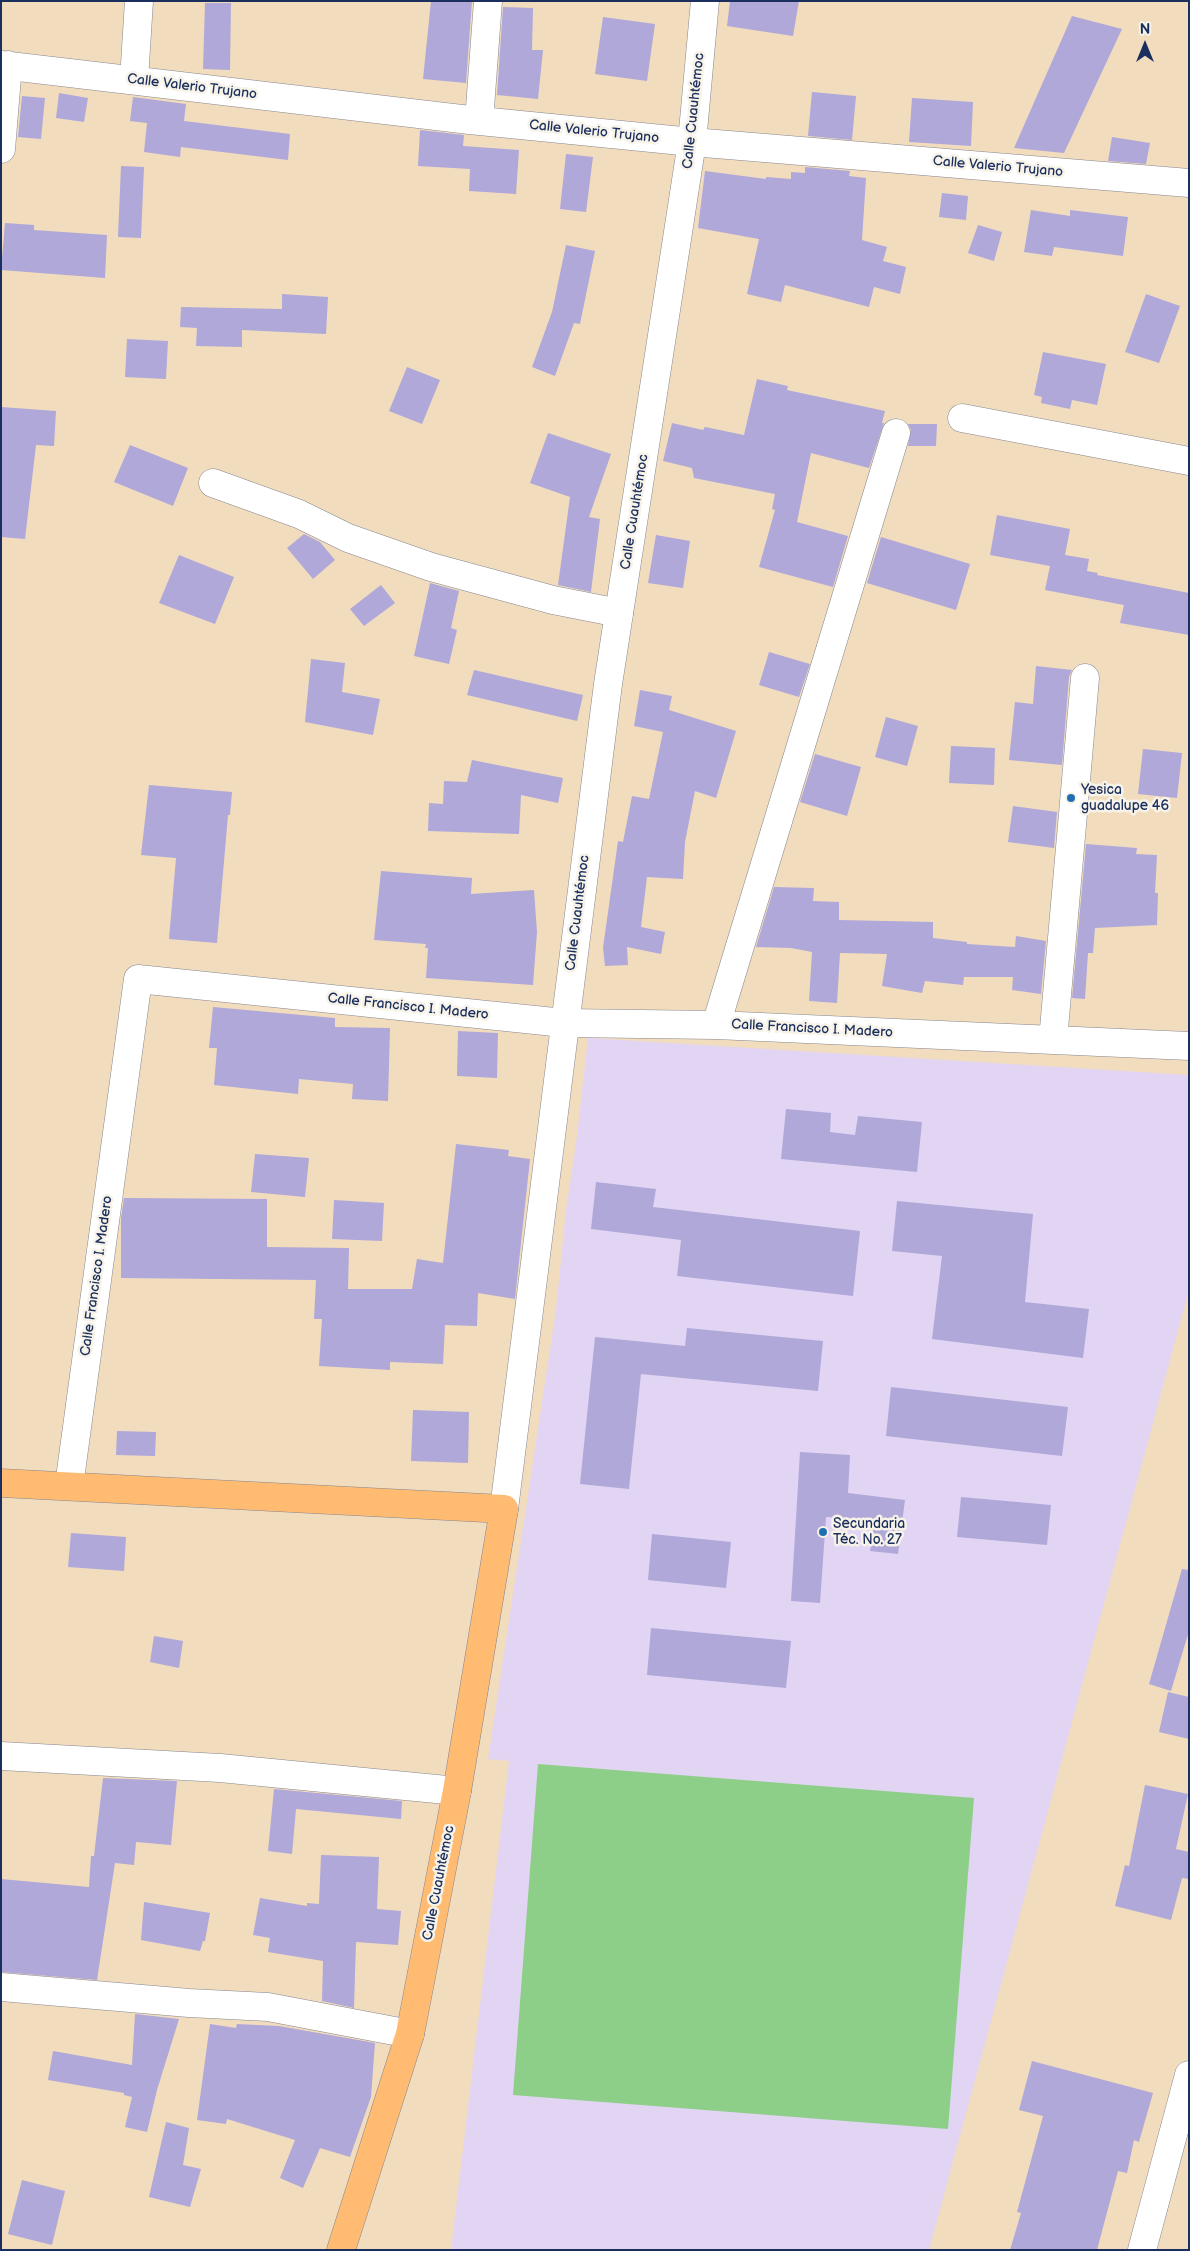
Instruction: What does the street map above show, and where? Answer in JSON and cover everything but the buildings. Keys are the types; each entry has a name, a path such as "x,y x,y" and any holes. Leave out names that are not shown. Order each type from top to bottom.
{"main road":[{"path":"1,1483 504,1509"},
{"name":"Calle Cuauhtémoc","path":"341,2250 410,2034 457,1791 504,1509"}],"street":[{"path":"134,80 139,1"},
{"path":"479,121 488,1"},
{"name":"Calle Cuauhtémoc","path":"504,1509 564,1023 619,613 692,142 705,1"},
{"path":"1,148 4,65"},
{"name":"Calle Valerio Trujano","path":"4,65 479,121 692,142 1189,183"},
{"path":"962,418 1189,460"},
{"path":"716,1025 896,432"},
{"path":"213,482 299,514 348,538 431,567 553,600 619,613"},
{"path":"1053,1040 1085,678"},
{"name":"Calle Francisco I. Madero","path":"69,1486 138,979 564,1023 716,1025 1189,1046"},
{"path":"1,1756 220,1768 457,1791"},
{"path":"1,1986 189,2003 268,2007 410,2034"},
{"path":"1142,2250 1188,2080"}],"shaded area":[{"name":"Secundaria Téc. No. 27","path":"588,1038 1189,1075 1189,1290 929,2250 451,2250 509,1761 488,1759 556,1310 566,1210 576,1144"}],"green space":[{"path":"538,1764 974,1798 948,2129 513,2095"}],"place":[{"name":"Yesica guadalupe 46","path":"1071,798"},
{"name":"Secundaria Téc. No. 27","path":"823,1532"}]}
